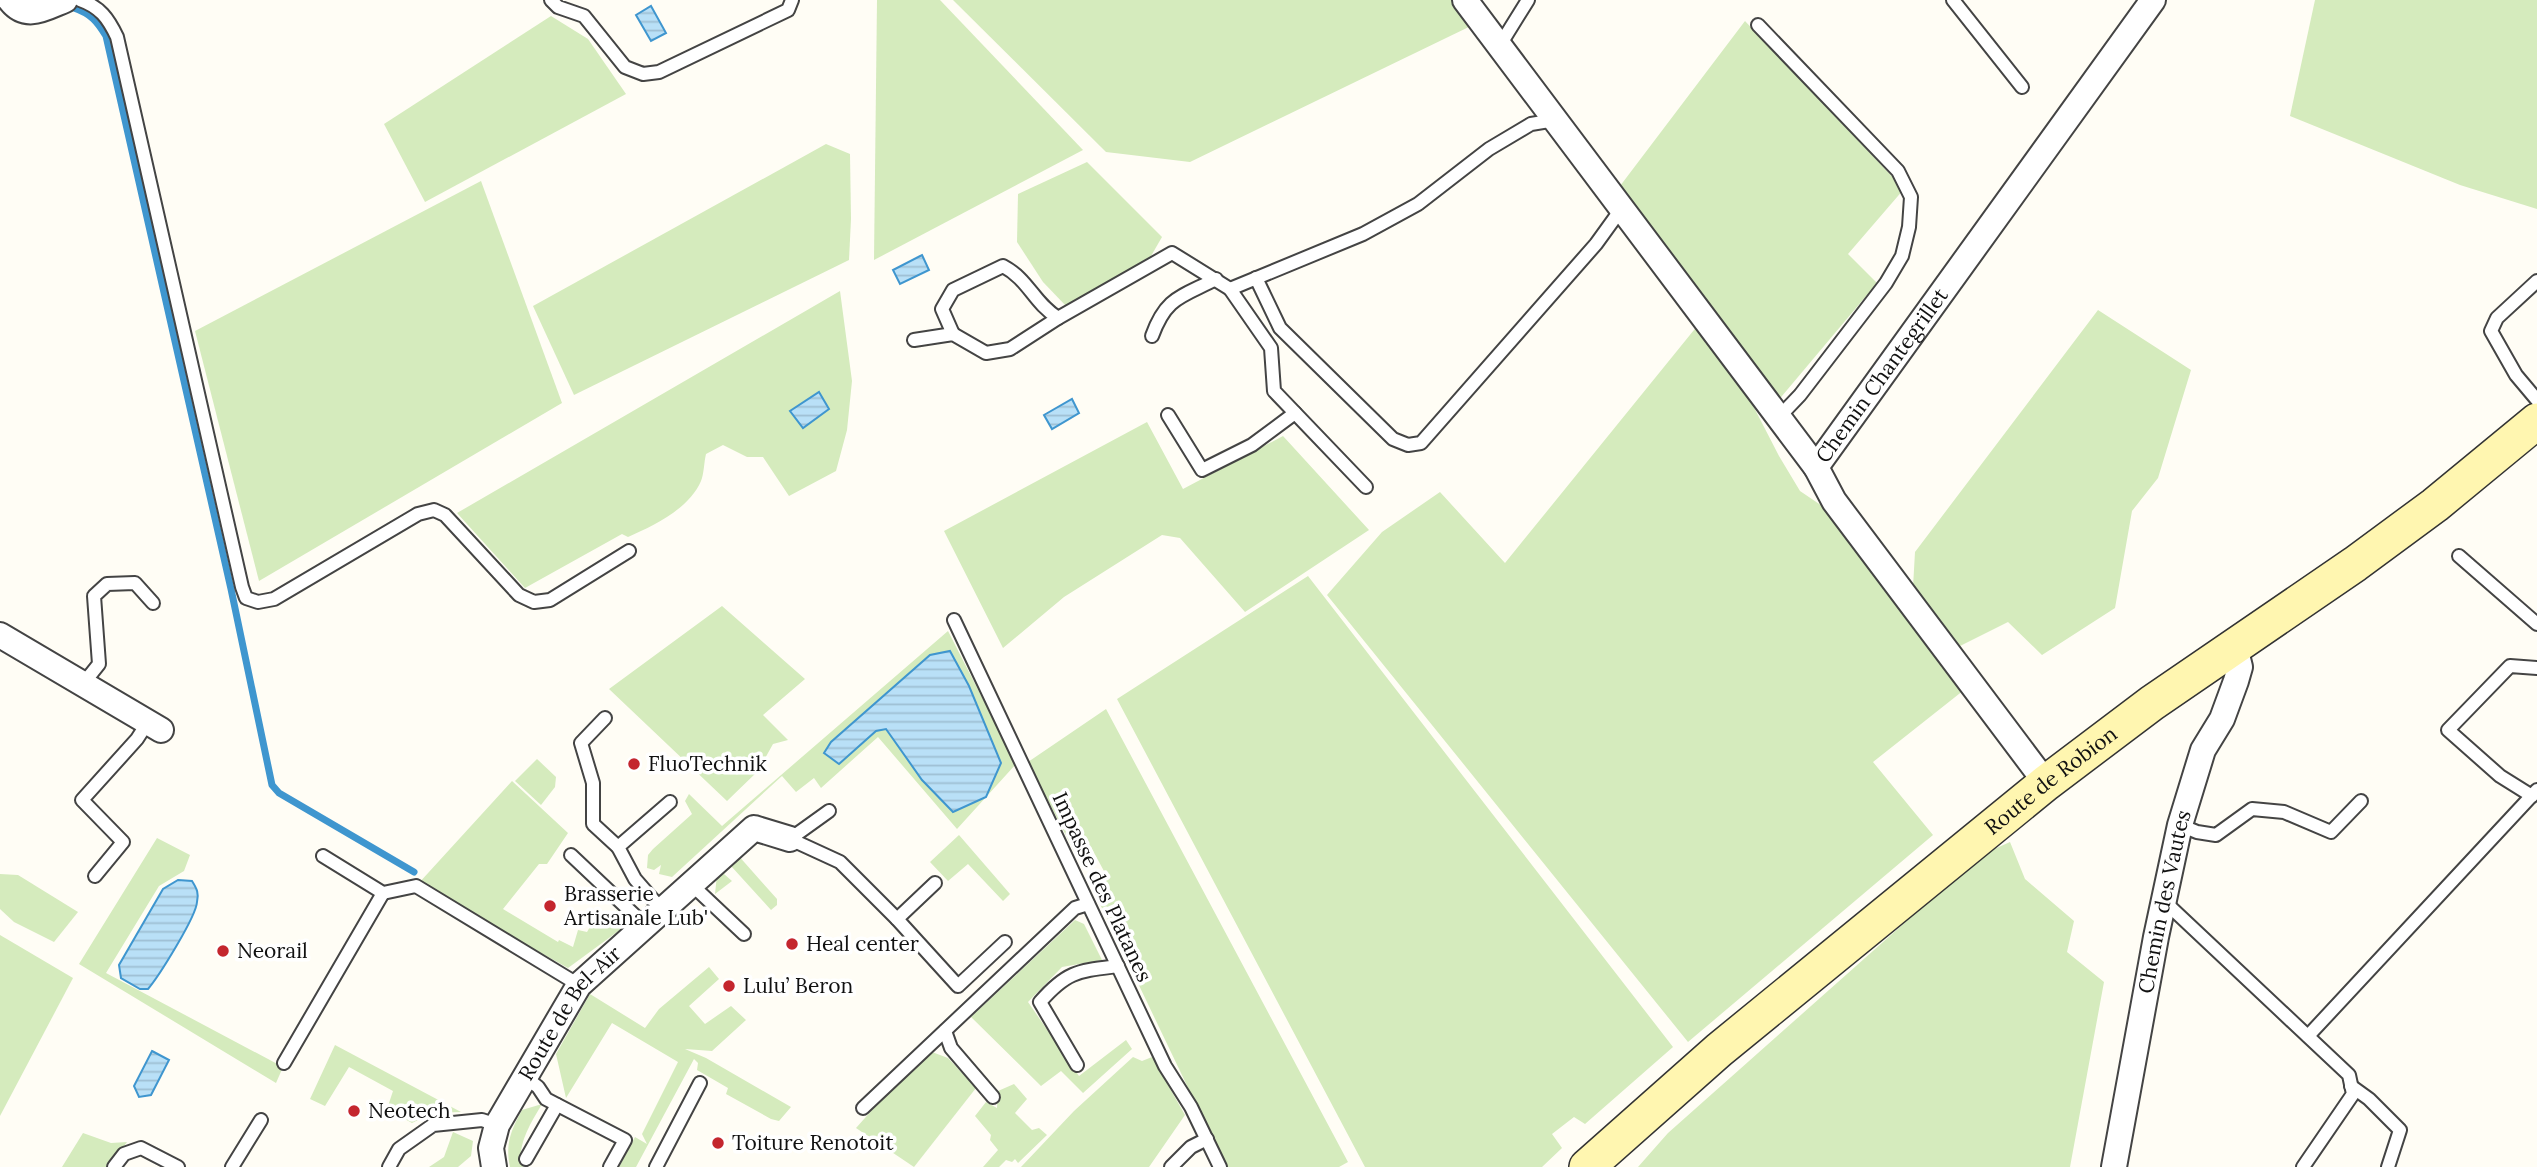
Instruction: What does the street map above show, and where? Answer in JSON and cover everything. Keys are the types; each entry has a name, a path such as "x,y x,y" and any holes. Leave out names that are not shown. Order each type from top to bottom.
{"main road":[{"name":"Route de Robion","path":"1587,1167 1719,1050 2046,783 2142,710 2355,564 2425,512 2537,421"}],"street":[{"path":"10,0 20,10 32,14 65,0"},
{"path":"1465,0 1816,467"},
{"name":"Chemin Chantegrillet","path":"2046,783 1834,500 1816,467 2153,0"},
{"path":"0,635 155,726"},
{"name":"Chemin des Vautes","path":"2114,1167 2180,825 2203,750 2221,719 2236,681 2240,667 2235,647"},
{"name":"Route de Bel-Air","path":"494,1167 491,1147 497,1125 579,985 754,828 790,839"}],"lane":[{"path":"80,0 94,5 107,17 117,37 246,598 258,602 274,599 418,514 434,510 445,515 519,595 534,602 550,600 629,551"},
{"path":"551,0 558,6 584,16 625,67 643,74 659,72 788,10 792,0"},
{"path":"1500,45 1528,0"},
{"path":"1953,0 2022,87"},
{"path":"1758,25 1898,171 1912,197 1902,256 1886,283 1800,395 1779,418"},
{"path":"1230,289 1363,234 1418,204 1489,149 1531,124 1556,120"},
{"path":"1256,278 1280,328 1393,439 1408,445 1421,443 1596,244 1622,208"},
{"path":"1058,318 1044,309 1017,273 1003,265 953,290 942,309 953,334 986,353 1010,349 1058,318 1172,253 1230,289 1271,348 1274,391 1366,487"},
{"path":"1152,336 1159,316 1167,304 1216,279"},
{"path":"2537,281 2497,318 2491,331 2516,375 2537,400"},
{"path":"914,340 953,334"},
{"path":"1168,415 1202,470 1252,445 1296,413"},
{"path":"2459,556 2537,624"},
{"path":"83,684 99,664 94,596 107,584 135,583 153,603"},
{"name":"Impasse des Platanes","path":"954,620 1165,1066 1191,1107 1220,1167"},
{"path":"2308,1036 2535,793 2500,776 2448,730 2510,666 2537,668"},
{"path":"604,718 581,743 593,783 593,824 618,847 653,917"},
{"path":"95,876 123,842 82,800 137,739 155,726"},
{"path":"2180,825 2197,832 2216,835 2252,809 2284,812 2331,832 2361,801"},
{"path":"618,847 670,802"},
{"path":"829,811 790,839 840,862 958,986 1005,942"},
{"path":"571,855 653,917"},
{"path":"323,856 383,893 416,886 579,985"},
{"path":"897,919 935,883"},
{"path":"691,884 744,934"},
{"path":"284,1063 383,893"},
{"path":"2165,902 2349,1075 2353,1094 2303,1167"},
{"path":"863,1108 1075,908 1088,904"},
{"path":"1077,1065 1040,1002 1058,983 1080,971 1118,967"},
{"path":"944,1031 951,1048 993,1097"},
{"path":"525,1077 538,1087 546,1099 625,1140 610,1167"},
{"path":"656,1167 700,1083"},
{"path":"2351,1086 2369,1099 2400,1130 2388,1167"},
{"path":"526,1159 558,1104"},
{"path":"232,1167 261,1120"},
{"path":"389,1167 399,1149 433,1125 482,1120 497,1125"},
{"path":"1171,1167 1191,1147 1206,1139"},
{"path":"114,1167 124,1154 141,1148 178,1167"}],"green space":[{"path":"877,0 940,0 1083,150 874,260"},
{"path":"953,0 1455,0 1475,24 1190,162 1106,152"},
{"path":"2315,0 2537,0 2537,209 2460,185 2290,116"},
{"path":"551,16 588,39 626,94 425,202 384,124"},
{"path":"1745,21 1904,189 1848,254 1877,283 1777,402 1617,190"},
{"path":"826,144 850,154 849,260 574,395 533,306"},
{"path":"1087,162 1162,237 1151,256 1067,307 1043,282 1017,242 1018,194"},
{"path":"481,181 562,403 259,581 195,331"},
{"path":"840,291 852,381 847,430 836,471 789,496 763,457 747,457 723,445 706,454 702,478 695,491 679,508 648,528 628,537 622,534 525,588 457,513"},
{"path":"2098,310 2191,370 2158,478 2132,511 2115,608 2042,655 2008,622 1958,647 1913,587 1915,552"},
{"path":"1698,325 1746,392 1800,491 1834,514 1964,690 1873,762 1933,835 1688,1042 1327,595 1382,532 1440,492 1505,563"},
{"path":"1147,422 1183,489 1283,436 1369,530 1245,612 1180,538 1162,535 1064,597 1003,648 944,531"},
{"path":"1308,576 1673,1047 1585,1124 1574,1117 1552,1134 1562,1148 1542,1167 1365,1167 1117,699"},
{"path":"722,606 805,679 763,715 788,740 773,744 758,771 727,801 609,689"},
{"path":"948,631 1016,764 957,829 878,737 821,788 814,778 796,792 782,776 672,877 659,874 661,865 654,870 647,868 648,855 653,849 692,814 685,801 689,794 722,826"},
{"path":"1106,709 1348,1162 1339,1167 1226,1167 1089,881 1105,873 1091,847 1076,855 1028,762"},
{"path":"537,759 556,777 555,787 541,805 515,781"},
{"path":"512,781 568,833 547,864 539,864 503,909 558,942 559,940 573,947 578,930 587,932 600,910 609,916 617,910 628,924 568,968 418,884"},
{"path":"959,835 1010,894 1003,901 968,864 948,881 930,862"},
{"path":"157,838 190,855 184,871 159,886 106,973 283,1067 276,1083 79,964"},
{"path":"2010,842 2025,879 2074,921 2067,952 2104,982 2070,1167 1638,1167 1668,1133 1981,855"},
{"path":"737,854 777,899 777,905 771,910 731,866 724,874 732,881 715,894 717,875"},
{"path":"0,874 18,875 78,912 54,942 14,922 0,909"},
{"path":"1075,920 1084,924 1102,960 1062,967 1028,1002 1079,1076 1126,1040 1132,1049 1083,1093 1061,1071 1041,1086 971,1017"},
{"path":"0,935 73,978 0,1116"},
{"path":"709,967 719,979 689,1006 705,1024 731,1006 746,1020 712,1051 685,1049 706,1058 791,1107 779,1121 771,1119 726,1094 728,1088 697,1070 698,1063 694,1059 636,1167 619,1167 635,1137 647,1144 642,1134 678,1062 612,1023 566,1098 556,1054 590,994 645,1028 659,1009"},
{"path":"335,1045 461,1112 432,1113 412,1123 387,1109 393,1091 349,1067 325,1106 310,1099"},
{"path":"932,1052 948,1058 976,1088 914,1167 856,1128 908,1070"},
{"path":"1133,1057 1142,1061 1152,1057 1185,1115 1149,1167 1021,1167 1074,1111"},
{"path":"1014,1084 1027,1099 1015,1113 1032,1130 1039,1128 1047,1135 1018,1163 1015,1159 1012,1162 1006,1160 999,1167 983,1167 998,1150 990,1140 991,1135 975,1116 986,1102 997,1108 998,1091"},
{"path":"542,1104 523,1143 523,1167 510,1167 509,1144 518,1117 522,1110"},
{"path":"453,1132 473,1141 471,1156 458,1167 429,1167 444,1157"},
{"path":"83,1133 111,1143 127,1142 109,1167 62,1167"}],"water":[{"path":"651,6 666,33 651,41 636,15"},
{"path":"922,255 929,270 900,284 893,270"},
{"path":"819,392 829,409 803,428 790,411"},
{"path":"1072,399 1079,413 1052,429 1044,415"},
{"path":"950,651 969,686 1001,763 986,797 953,812 922,780 886,729 876,731 839,764 824,753 831,742 930,655"},
{"path":"178,880 192,881 194,884 198,896 195,910 153,982 148,989 140,989 121,978 119,965 163,889"},
{"path":"152,1051 169,1060 151,1095 139,1097 134,1086"}],"waterway":[{"path":"74,8 93,19 106,36 231,589 272,785 279,793 414,872"}],"place":[{"name":"FluoTechnik","path":"634,764"},
{"name":"Brasserie Artisanale Lub'","path":"550,906"},
{"name":"Heal center","path":"792,944"},
{"name":"Neorail","path":"223,951"},
{"name":"Lulu’ Beron","path":"729,986"},
{"name":"Neotech","path":"354,1111"},
{"name":"Toiture Renotoit","path":"718,1143"}]}
